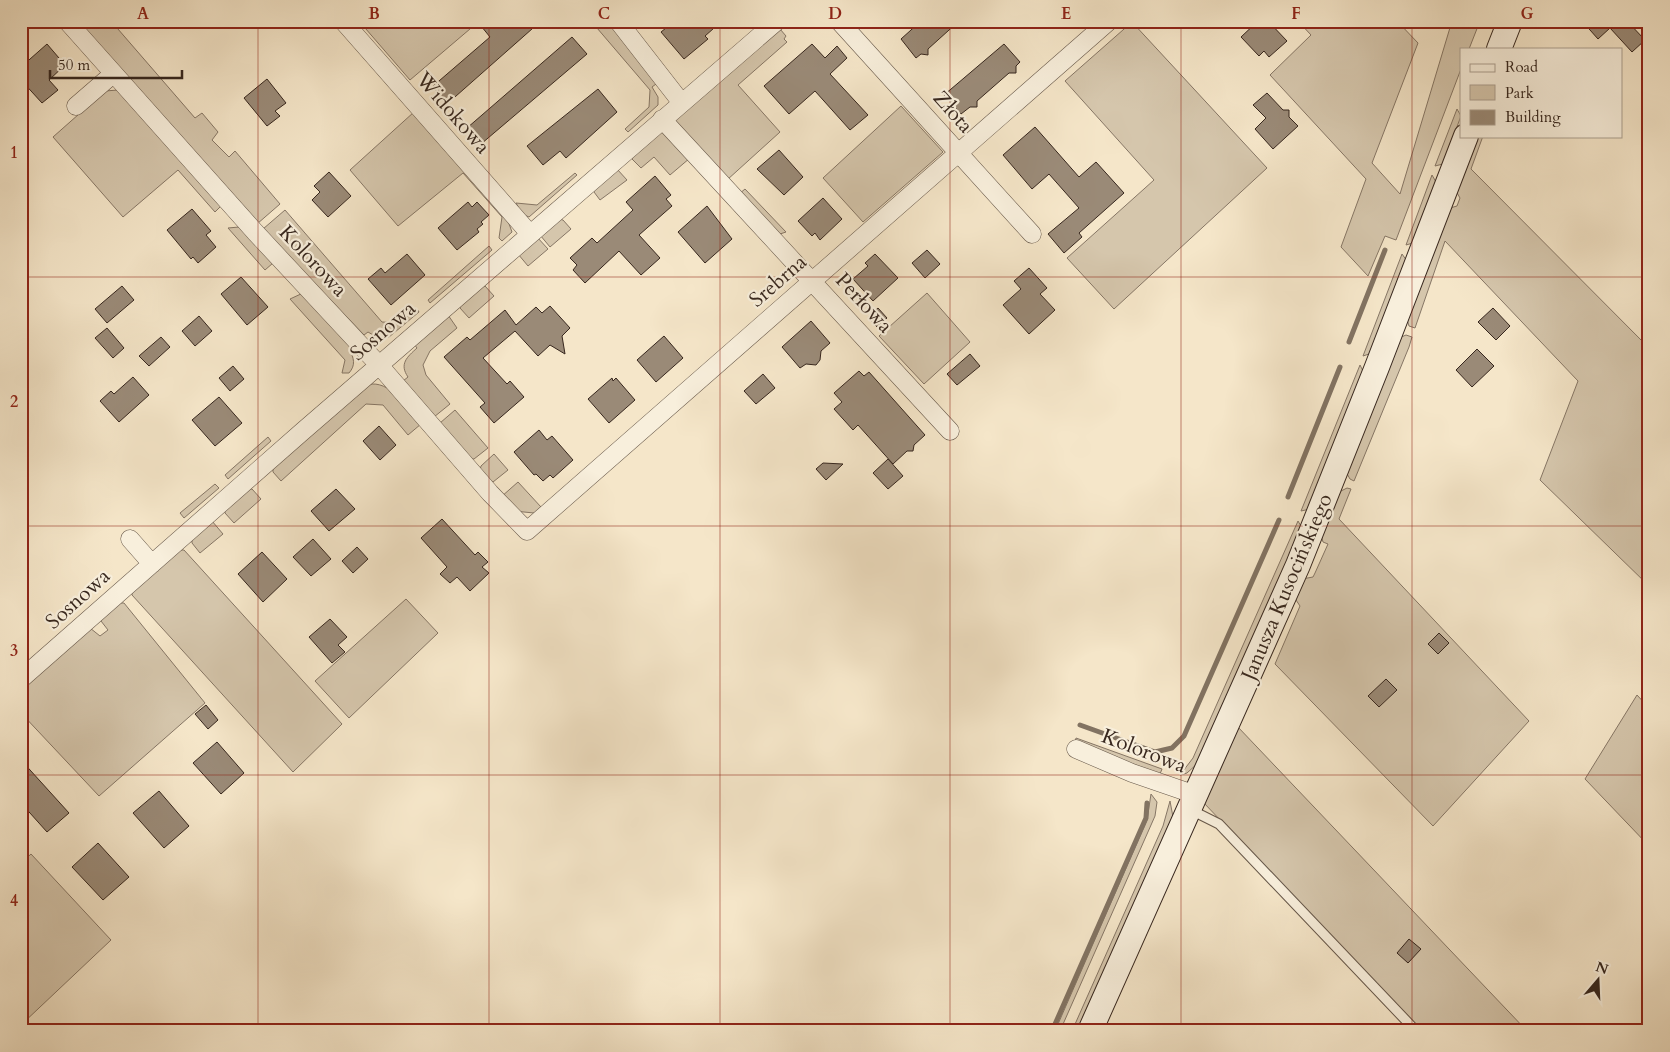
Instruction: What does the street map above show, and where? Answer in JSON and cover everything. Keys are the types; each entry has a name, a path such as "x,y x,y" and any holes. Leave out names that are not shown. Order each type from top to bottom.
{"street":[{"name":"Kolorowa","path":"68,21 255,232 379,365 490,493 527,531"},
{"name":"Widokowa","path":"343,21 530,234"},
{"path":"618,21 681,102"},
{"name":"Sosnowa","path":"21,679 681,102 777,21"},
{"name":"Złota","path":"840,21 1032,234"},
{"name":"Srebrna","path":"527,531 1109,21"},
{"path":"1499,48 1510,21"},
{"path":"76,106 114,74"},
{"name":"Perłowa","path":"662,119 950,431"},
{"name":"Janusza Kusocińskiego","path":"1090,1031 1313,529 1465,138"},
{"path":"130,539 152,564"},
{"name":"Kolorowa","path":"1076,749 1192,802"}],"lane":[{"path":"1192,802 1219,824 1416,1031"}],"green space":[{"path":"76,21 111,21 195,118 202,113 218,132 212,140 229,157 235,151 280,204 257,224"},
{"path":"359,21 475,21 477,23 410,80"},
{"path":"591,21 610,21 656,84 652,87 658,97 658,105 628,132 625,129 649,107 650,90"},
{"path":"1298,21 1397,21 1418,43 1372,163 1400,194 1452,21 1480,21 1469,48 1460,48 1460,72 1396,240 1385,236 1368,276 1341,247 1366,179 1270,75 1311,35"},
{"path":"1132,22 1267,168 1114,309 1067,258 1154,180 1065,81"},
{"path":"780,29 786,36 784,39 787,42 738,85 780,132 727,180 673,120"},
{"path":"118,90 221,206 215,212 178,170 123,217 53,137 105,91"},
{"path":"901,106 943,152 863,222 823,178"},
{"path":"1457,109 1460,119 1443,164 1435,166"},
{"path":"414,112 508,221 512,232 502,241 499,238 502,217 463,173 398,226 350,170"},
{"path":"661,131 669,133 690,158 670,175 654,157 641,168 632,159 633,155"},
{"path":"1477,138 1482,138 1471,169 1649,348 1649,586 1540,480 1578,381 1445,241 1415,328 1409,326 1407,319 1450,208 1457,206 1460,198 1456,191"},
{"path":"617,169 627,180 600,200 594,189"},
{"path":"575,173 577,175 529,217 522,214 516,203 537,205"},
{"path":"1432,175 1436,182 1413,243 1406,245"},
{"path":"745,189 786,232 777,235 739,194"},
{"path":"285,210 382,322 400,323 417,309 419,312 389,337 380,339 368,332 364,335 263,229"},
{"path":"559,219 563,220 571,229 550,247 540,235"},
{"path":"239,227 273,263 265,270 228,228"},
{"path":"537,237 548,249 528,266 518,254"},
{"path":"489,246 492,250 430,303 428,300"},
{"path":"1402,254 1407,261 1372,353 1363,356"},
{"path":"481,286 485,286 494,296 469,318 460,308 461,304"},
{"path":"303,293 352,346 349,349 353,358 353,364 349,373 342,373 345,360 290,299"},
{"path":"927,293 970,342 924,384 879,336"},
{"path":"448,315 457,328 430,351 423,365 426,375 450,404 434,417 403,381 408,377 404,364 417,348 414,344"},
{"path":"1406,335 1412,337 1409,347 1354,481 1350,479 1346,472 1399,338"},
{"path":"1360,365 1364,373 1310,509 1301,511"},
{"path":"372,384 387,388 400,398 421,424 408,435 383,405 366,404 281,481 273,472 273,467 367,386"},
{"path":"455,410 488,448 474,459 470,459 440,423"},
{"path":"268,437 271,441 228,479 225,475"},
{"path":"494,454 508,470 493,482 488,481 480,470 481,466"},
{"path":"518,482 541,507 534,513 514,511 501,497"},
{"path":"215,484 219,488 184,518 180,513"},
{"path":"1347,488 1351,489 1339,519 1529,721 1433,826 1275,664 1300,606 1294,597 1302,579 1313,577 1315,573 1328,544 1323,542 1321,535 1339,492"},
{"path":"248,489 252,489 261,499 234,523 225,513 225,509"},
{"path":"212,521 223,534 200,553 192,543 192,538"},
{"path":"1298,521 1302,528 1198,763 1187,773 1180,775 1193,758"},
{"path":"180,550 184,550 342,724 293,772 132,595 132,591"},
{"path":"406,599 438,633 349,718 315,681"},
{"path":"119,603 124,603 205,703 99,796 21,713 21,689 90,628 100,636 108,630 101,621 102,618"},
{"path":"1637,695 1649,708 1649,846 1585,779"},
{"path":"1237,726 1527,1031 1421,1031 1203,802"},
{"path":"1076,738 1162,769 1160,774 1075,743"},
{"path":"1151,794 1157,802 1155,816 1060,1031 1055,1031 1147,820"},
{"path":"1170,801 1173,817 1079,1031 1072,1031 1163,826"},
{"path":"31,854 111,940 21,1025 21,863"}],"building":[{"path":"477,21 541,21 447,104 432,87 490,37"},
{"path":"659,21 722,21 705,36 708,39 684,59 661,32 666,28"},
{"path":"921,21 959,21 928,49 928,55 921,54 916,58 901,39"},
{"path":"1258,21 1268,21 1287,41 1269,57 1264,51 1259,56 1241,37"},
{"path":"1582,21 1627,21 1645,40 1632,52 1610,28 1598,39"},
{"path":"572,37 587,54 481,144 467,128"},
{"path":"47,44 65,65 49,80 58,90 42,103 21,80 21,67"},
{"path":"812,44 825,58 837,46 847,58 830,74 868,115 850,130 815,91 789,114 764,86"},
{"path":"1004,44 1020,62 1016,66 1016,73 1009,73 977,101 977,107 970,107 961,114 944,95"},
{"path":"267,79 286,103 275,111 280,116 267,126 244,98"},
{"path":"598,89 617,112 566,158 560,151 543,165 527,146"},
{"path":"1267,93 1283,110 1289,110 1289,117 1298,126 1273,149 1255,129 1266,118 1253,105"},
{"path":"1035,127 1079,177 1096,162 1124,193 1079,233 1082,237 1064,253 1048,234 1079,208 1049,174 1032,189 1003,155"},
{"path":"779,150 803,177 784,195 757,169"},
{"path":"329,172 351,196 328,217 312,200 320,192 314,186"},
{"path":"655,176 671,195 666,199 672,206 639,235 660,258 641,275 619,251 585,283 573,270 577,265 570,258 592,238 597,243 633,210 626,202"},
{"path":"823,198 842,219 820,240 815,233 812,236 798,221"},
{"path":"468,202 472,207 477,202 489,215 481,222 483,224 477,229 479,232 457,250 438,228"},
{"path":"707,206 732,239 705,263 678,232"},
{"path":"192,209 211,231 206,235 216,247 198,263 193,257 191,259 167,230"},
{"path":"927,250 940,264 925,278 912,263"},
{"path":"407,254 425,275 391,305 368,279 381,268 385,273"},
{"path":"875,254 898,278 873,301 853,279 868,266 865,263"},
{"path":"1029,268 1047,288 1040,294 1055,310 1029,334 1003,305 1021,289 1014,281"},
{"path":"241,277 268,307 247,325 221,294"},
{"path":"122,286 134,300 107,323 95,309"},
{"path":"550,306 570,328 562,336 565,354 550,345 538,356 515,331 483,358 507,384 510,381 524,397 494,423 480,407 485,403 444,357 467,337 470,340 505,310 516,325 536,307 542,313"},
{"path":"878,308 887,318 877,327 868,317"},
{"path":"1493,308 1510,326 1496,340 1478,322"},
{"path":"199,316 212,331 195,346 182,331"},
{"path":"811,321 830,343 821,351 820,360 816,365 806,364 800,368 782,347"},
{"path":"107,328 124,348 113,358 95,338"},
{"path":"664,336 683,358 656,382 637,360"},
{"path":"161,337 170,347 149,366 139,356"},
{"path":"1477,349 1494,366 1472,387 1456,370"},
{"path":"970,354 980,366 957,385 947,374"},
{"path":"233,366 244,379 230,391 219,378"},
{"path":"859,371 864,376 869,372 925,435 914,445 913,451 907,451 893,464 858,425 853,430 834,409 842,402 834,393"},
{"path":"763,374 775,388 756,404 744,391"},
{"path":"133,377 149,395 119,422 100,401 111,391 114,394"},
{"path":"612,378 613,381 616,378 635,400 609,423 588,399"},
{"path":"219,397 242,423 215,446 192,420"},
{"path":"379,426 396,445 380,460 363,441"},
{"path":"539,430 547,440 552,436 573,460 553,478 550,475 543,481 536,474 534,475 514,452"},
{"path":"888,459 903,476 888,489 873,473"},
{"path":"823,463 843,464 826,480 816,469"},
{"path":"336,489 355,509 329,531 311,511"},
{"path":"442,519 475,555 478,552 488,562 482,567 489,573 470,591 457,577 450,583 440,574 447,567 421,538"},
{"path":"313,539 331,559 311,576 293,557"},
{"path":"357,547 368,559 353,573 342,561"},
{"path":"262,552 287,579 263,602 238,574"},
{"path":"330,619 347,637 338,645 345,652 332,663 309,637"},
{"path":"1439,633 1449,643 1438,654 1428,644"},
{"path":"1386,679 1397,690 1379,707 1368,696"},
{"path":"206,705 218,720 208,729 195,714"},
{"path":"217,742 244,773 221,794 193,763"},
{"path":"21,760 69,813 47,832 21,803"},
{"path":"159,791 189,826 164,848 133,813"},
{"path":"98,843 129,877 103,900 72,867"},
{"path":"1409,939 1421,949 1408,963 1397,953"}],"waterway":[{"path":"1349,342 1385,250"},
{"path":"1288,497 1340,367"},
{"path":"1080,725 1155,752 1172,748 1184,736 1279,520"},
{"path":"1052,1031 1146,818 1147,803"}]}
